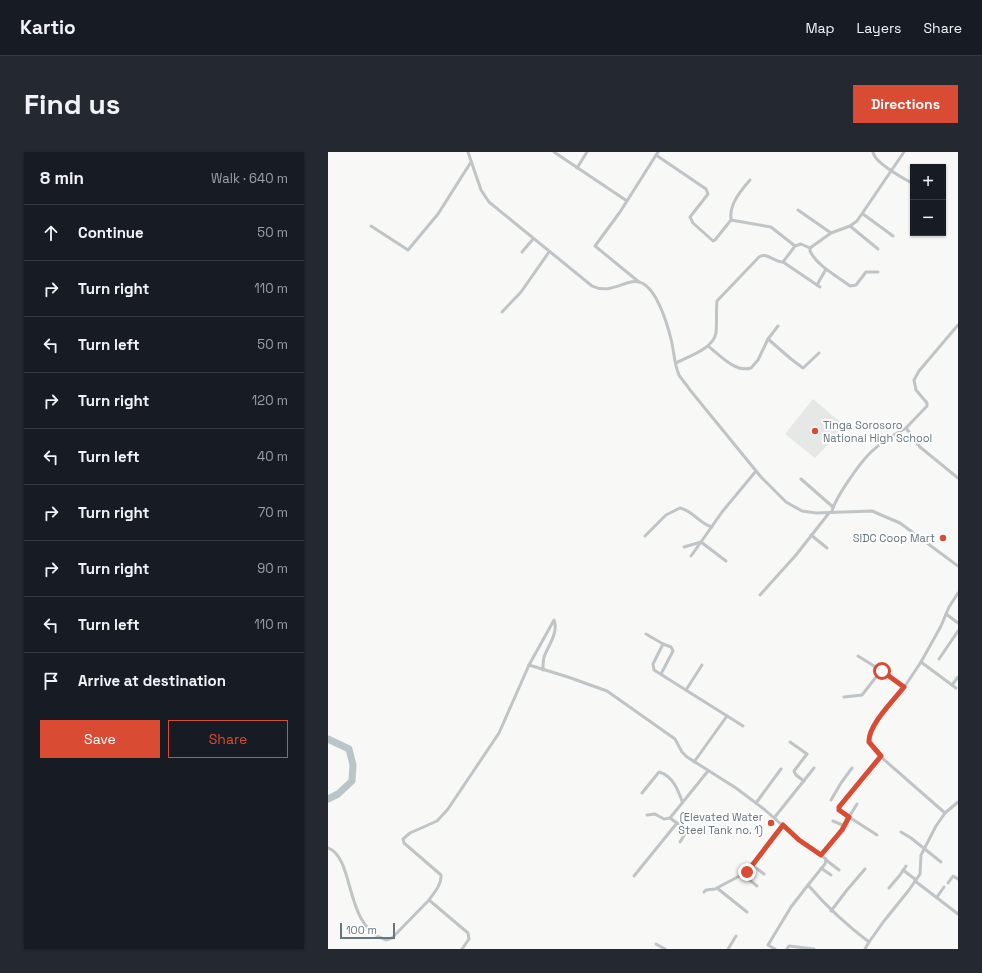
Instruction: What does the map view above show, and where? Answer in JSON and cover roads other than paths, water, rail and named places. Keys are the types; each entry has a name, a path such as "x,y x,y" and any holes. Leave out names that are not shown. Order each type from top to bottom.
{"street":[{"path":"468,152 480,190 489,202 532,239 592,286 598,289 606,289 632,282 639,282"},
{"path":"554,152 627,201"},
{"path":"577,168 587,152"},
{"path":"873,152 874,156 891,171 910,182"},
{"path":"810,248 831,233 850,226 857,221 904,152"},
{"path":"750,180 740,192 731,208 731,220 716,240 713,241 693,223 690,217 708,194 706,189 657,154 627,201 595,246 639,282 648,287 659,304 671,339 679,374 690,390 756,471 786,502 802,511 872,511 900,523 958,566"},
{"path":"372,226 408,250 438,214 472,162"},
{"path":"798,210 831,233"},
{"path":"863,214 893,236"},
{"path":"731,220 771,227 795,246"},
{"path":"850,226 878,249"},
{"path":"522,252 532,239"},
{"path":"783,262 795,246 801,244 810,248"},
{"path":"810,248 811,254 826,269 853,286 856,285 866,272 878,272"},
{"path":"502,312 521,292 550,252"},
{"path":"676,363 708,346 713,340 715,335 718,299 762,255 776,261 783,262 818,286 826,269"},
{"path":"760,595 796,555 830,512 849,480 871,452 896,433 906,428 927,406 927,403 916,390 914,380 919,371 958,325"},
{"path":"708,346 737,368 747,370 751,368 758,360 768,339 778,326"},
{"path":"768,339 803,368 819,353"},
{"path":"906,428 920,447 958,478"},
{"path":"691,556 722,512 756,471"},
{"path":"801,479 833,507"},
{"path":"645,536 666,515 680,508 684,509 705,525 712,527"},
{"path":"811,535 828,548"},
{"path":"684,547 701,542"},
{"path":"701,542 726,561"},
{"path":"945,813 881,756 869,742 870,734 885,709 904,687 921,662 958,593"},
{"path":"946,614 958,623"},
{"path":"328,848 334,851 340,860 363,924 381,938 386,940 392,938 429,900 440,884 442,878 441,875 404,843 403,839 410,833 437,821 448,810 499,733 529,665 554,620 556,625 555,630 543,660 543,670"},
{"path":"939,659 958,631"},
{"path":"646,634 671,647 673,650 661,674"},
{"path":"663,644 653,664 654,670 743,726"},
{"path":"858,656 904,687"},
{"path":"921,662 956,688"},
{"path":"529,665 607,691 676,739 682,752 694,762 736,788 783,825 799,840 839,870"},
{"path":"686,690 702,665"},
{"path":"844,697 862,695 882,671"},
{"path":"952,685 958,677"},
{"path":"694,762 727,716"},
{"path":"790,742 807,754 794,771 796,775 804,781"},
{"path":"877,835 839,810 839,807 881,756"},
{"path":"774,818 814,768"},
{"path":"832,800 841,783 852,768"},
{"path":"756,803 781,769"},
{"path":"647,814 655,814 664,819 670,818 708,771"},
{"path":"642,793 660,772 665,774 676,786 682,802"},
{"path":"865,949 920,874 920,858 924,849 945,813 958,802"},
{"path":"821,855 845,826 856,804"},
{"path":"670,818 685,832 680,842"},
{"path":"833,821 845,826"},
{"path":"634,876 677,823"},
{"path":"704,892 706,890 717,888 743,875 783,825"},
{"path":"900,832 911,838 941,862"},
{"path":"775,949 768,945 791,907 826,860"},
{"path":"752,865 764,874"},
{"path":"888,888 906,866"},
{"path":"821,868 831,875"},
{"path":"831,911 846,890 865,868"},
{"path":"903,870 958,914"},
{"path":"743,875 757,886"},
{"path":"948,883 953,876 958,879"},
{"path":"808,885 831,911 869,942"},
{"path":"937,897 944,887"},
{"path":"717,888 747,912"},
{"path":"429,900 468,933 469,939 462,949"},
{"path":"728,949 736,936"},
{"path":"656,944 664,949"},
{"path":"787,949 789,946 814,949"}],"waterway":[{"path":"328,739 349,749 353,765 352,781 338,794 328,799"}],"place":[{"name":"Tinga Sorosoro National High School","path":"815,431"},
{"name":"SIDC Coop Mart","path":"943,538"},
{"name":"(Elevated Water Steel Tank no. 1)","path":"771,823"}]}
